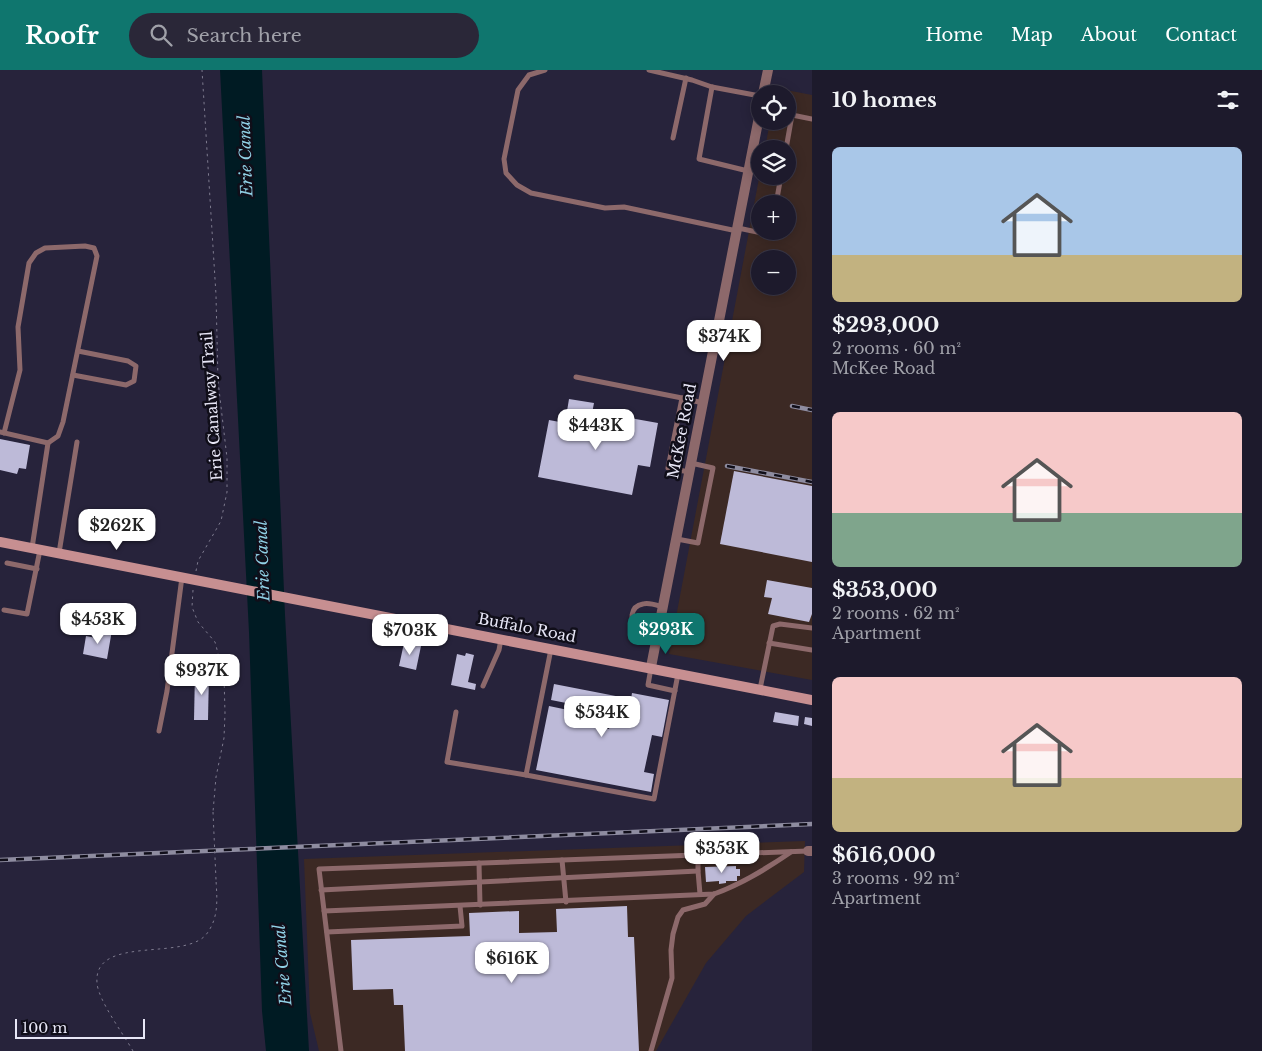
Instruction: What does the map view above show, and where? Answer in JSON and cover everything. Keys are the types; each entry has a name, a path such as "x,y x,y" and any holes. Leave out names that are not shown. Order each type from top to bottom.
{"main road":[{"name":"Buffalo Road","path":"0,542 194,578 812,700"}],"street":[{"path":"766,85 768,70"},
{"name":"McKee Road","path":"651,667 756,130"}],"lane":[{"path":"545,70 529,74 518,90 504,159 506,172 517,185 530,193 551,198 605,208 624,207 751,232"},
{"path":"649,70 686,78 712,87 751,94"},
{"path":"673,138 686,78"},
{"path":"712,87 700,159 748,171"},
{"path":"796,116 812,119"},
{"path":"85,246 94,248 98,256 73,375 63,422 58,436 48,442 2,432 20,370 18,327 29,263 36,253 45,248 85,246"},
{"path":"73,375 126,386 134,381 136,366 128,361 78,351"},
{"path":"576,377 703,402"},
{"path":"676,539 698,543 713,468 668,468 682,398"},
{"path":"4,610 27,614 37,569 36,549 48,442"},
{"path":"59,553 77,442"},
{"path":"7,563 37,569"},
{"path":"158,731 167,691 182,576"},
{"path":"657,637 645,634 637,629 632,623 633,611 638,605 644,603 663,608"},
{"path":"760,690 772,628 776,624 812,628"},
{"path":"483,686 499,650 501,638"},
{"path":"769,643 812,650"},
{"path":"526,775 552,648"},
{"path":"651,667 648,685 675,691"},
{"path":"456,712 447,762 654,798 678,673"},
{"path":"324,911 566,902 714,894 735,887 748,880 792,851"},
{"path":"341,1051 319,869 810,851"},
{"path":"698,855 700,894"},
{"path":"562,860 566,902"},
{"path":"479,863 480,905"},
{"path":"321,890 698,871"},
{"path":"651,1051 672,978 672,934 678,917 683,910 705,904 714,894"},
{"path":"327,932 462,926 460,906"}],"path":[{"name":"Erie Canalway Trail","path":"133,1051 102,999 97,984 98,970 106,960 119,954 192,944 207,934 216,912 213,812 216,777 224,738 224,676 215,642 198,622 192,607 194,578 198,561 221,521 227,492 227,458 218,381 216,295 202,70"}],"shaded area":[{"path":"796,92 812,95 812,680 669,654 751,221 751,240 796,240 796,195 756,195 758,185 796,185 796,140 767,140 768,130 796,130"},
{"path":"805,841 804,872 746,916 706,963 656,1051 319,1051 310,1013 304,859"}],"water":[{"name":"Erie Canal","path":"220,70 262,70 285,615 309,1051 266,1051 262,1011 249,632"}],"building":[{"path":"569,399 594,403 590,424 623,430 623,427 628,428 630,418 658,423 650,467 638,465 632,495 538,477 549,420 565,423"},
{"path":"0,439 30,445 26,469 19,468 17,474 0,470"},
{"path":"734,471 812,486 812,562 720,544"},
{"path":"767,580 812,588 812,614 809,622 768,614 772,598 764,597"},
{"path":"103,628 112,630 107,659 83,654 86,636 101,639"},
{"path":"404,643 421,646 416,670 399,666"},
{"path":"466,653 474,655 468,682 476,684 475,690 451,685 457,654 465,656"},
{"path":"195,672 209,672 208,720 194,720"},
{"path":"554,684 631,699 632,693 669,700 662,737 652,735 644,772 654,774 651,792 536,770 549,706 592,715 590,726 609,729 612,712 551,700"},
{"path":"775,712 799,716 798,726 773,722"},
{"path":"805,717 812,718 812,726 804,724"},
{"path":"736,866 736,869 740,869 740,876 737,876 737,881 726,881 726,883 719,884 719,881 706,882 705,867"},
{"path":"627,906 628,937 634,937 639,1051 405,1051 403,1005 394,1005 393,989 353,990 351,940 470,936 469,913 519,911 519,933 557,932 556,909"}],"railway":[{"path":"792,406 812,410"},
{"path":"727,466 812,482"},
{"path":"0,860 812,824"}]}
